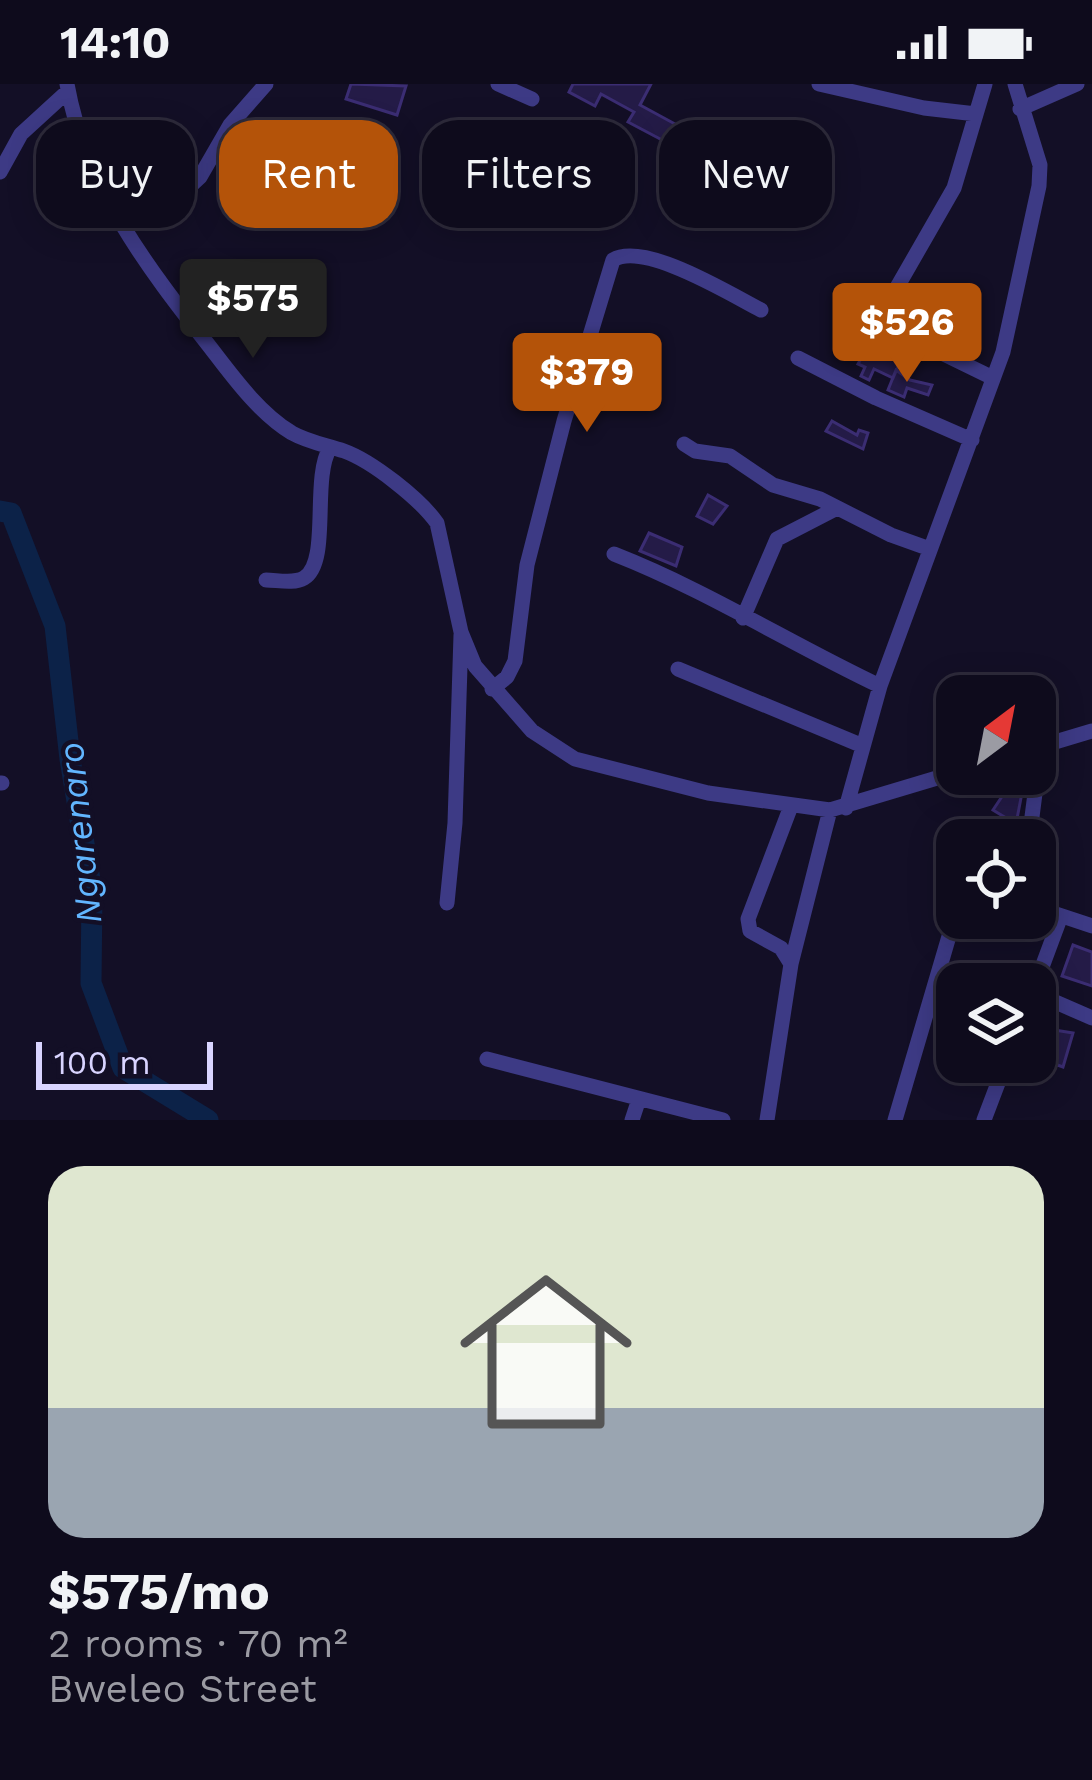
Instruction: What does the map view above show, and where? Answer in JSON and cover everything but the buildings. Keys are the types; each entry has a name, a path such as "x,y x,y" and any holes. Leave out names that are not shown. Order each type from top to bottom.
{"street":[{"path":"195,182 230,125 266,84"},
{"path":"498,84 532,99"},
{"path":"819,84 976,115"},
{"path":"985,84 954,188 884,310 910,338 993,378"},
{"path":"767,1120 791,964 838,809 1014,316 1040,165 1015,84"},
{"path":"1020,109 1077,84"},
{"path":"0,172 21,134 68,87 78,120"},
{"path":"123,228 231,374 274,420 291,432 358,457 427,508 437,523 461,632 475,666 532,731 575,759 688,789 791,806 838,809 936,779"},
{"path":"492,689 507,676 514,661 527,565 613,260 638,254 691,274 761,310"},
{"path":"798,358 972,440"},
{"path":"684,444 695,451 730,456 773,485 820,499 930,549"},
{"path":"266,580 292,581 311,570 320,470 330,448"},
{"path":"743,618 777,538 837,508"},
{"path":"614,554 880,686"},
{"path":"447,903 454,842 461,632"},
{"path":"678,670 863,746"},
{"path":"1056,742 1092,731"},
{"path":"791,806 748,919 749,931 781,948 791,964"},
{"path":"1056,914 1092,926"},
{"path":"1044,963 1061,916"},
{"path":"895,1120 948,939"},
{"path":"1056,1000 1092,1018"},
{"path":"487,1059 724,1120"},
{"path":"984,1120 998,1083"},
{"path":"632,1120 639,1099"}],"waterway":[{"name":"Ngarenaro","path":"0,511 11,513 55,626 92,892 91,983 123,1068 208,1120"}]}
